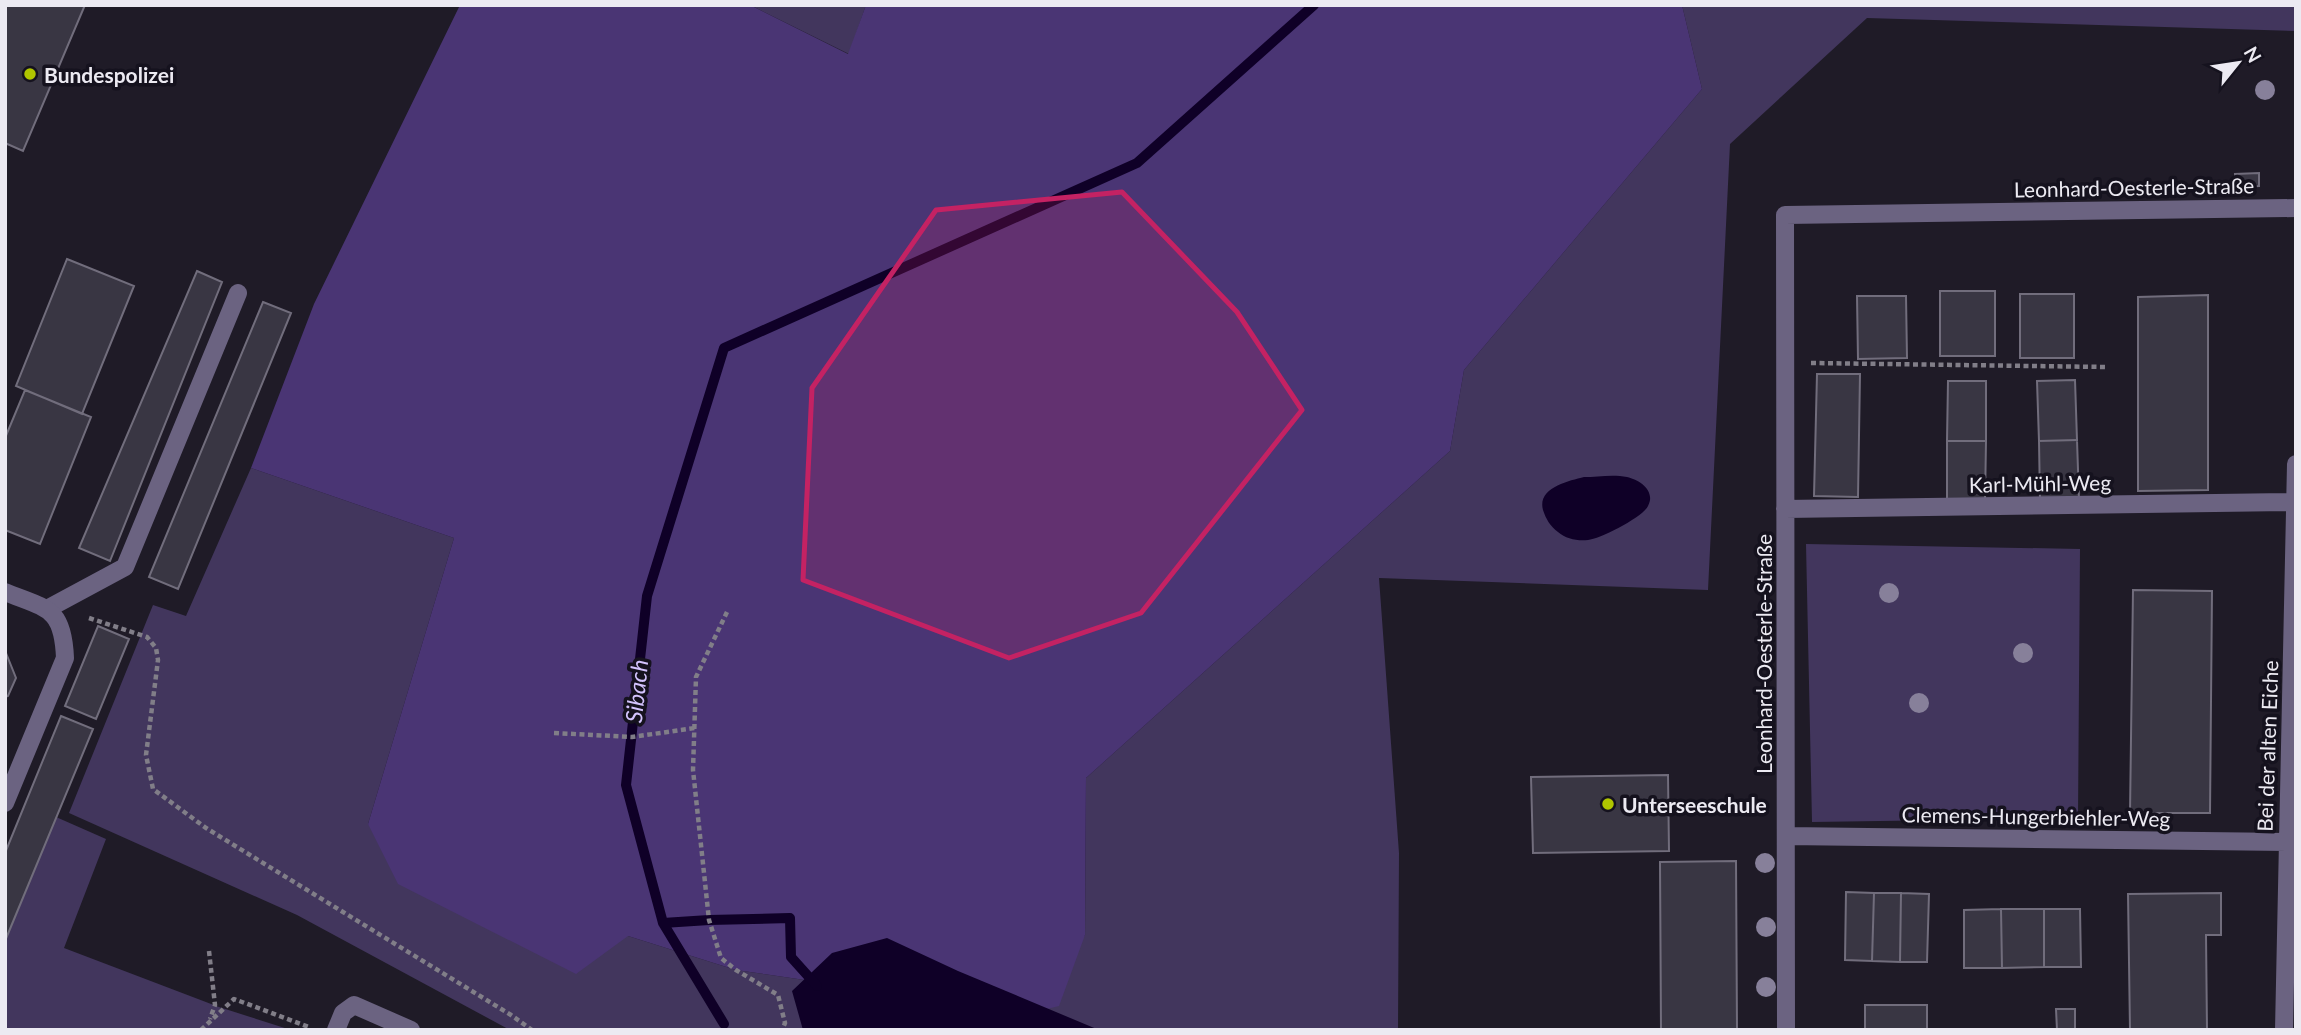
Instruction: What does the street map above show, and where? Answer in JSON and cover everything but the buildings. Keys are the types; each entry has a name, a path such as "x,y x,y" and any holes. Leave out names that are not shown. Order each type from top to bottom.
{"street":[{"name":"Leonhard-Oesterle-Straße","path":"1786,1030 1785,215 2296,208"},
{"path":"47,609 125,567 239,293"},
{"name":"Bei der alten Eiche","path":"2288,1020 2287,842 2294,725 2296,464"},
{"name":"Karl-Mühl-Weg","path":"1785,509 2294,502"},
{"path":"5,592 47,609 60,623 65,658 5,803"},
{"name":"Clemens-Hungerbiehler-Weg","path":"1786,836 2287,842"},
{"path":"336,1030 343,1013 354,1005 411,1030"}],"path":[{"path":"1786,362 2106,368"},
{"path":"727,612 696,677 693,770 709,920 721,958 778,995 785,1023 782,1030"},
{"path":"60,623 85,617 147,637 156,648 158,660 146,755 153,789 206,828 512,1015 532,1030"},
{"path":"554,733 632,737 695,728"},
{"path":"208,1023 215,1005 209,951"},
{"path":"201,1030 234,999 316,1030"}],"highlighted area":[{"path":"1122,192 1237,312 1302,410 1141,613 1009,658 803,580 812,388 936,210"}],"shaded area":[{"path":"460,5 750,5 848,54 866,5 1682,5 1702,89 1464,370 1450,451 1086,778 1085,935 1059,1006 1030,1013 736,970 628,936 576,974 398,884 368,824 454,538 251,468 314,304"},
{"path":"750,5 866,5 849,54"},
{"path":"1682,5 2296,5 2296,31 1867,18 1730,144 1708,590 1379,578 1399,853 1398,1030 510,1030 297,915 69,813 153,605 186,616 251,468 454,538 368,824 628,936 736,970 1030,1013 1085,935 1086,778 1450,451 1464,370 1702,89"},
{"path":"1616,476 1637,481 1648,491 1648,506 1630,521 1594,539 1580,540 1565,536 1549,522 1542,502 1555,487 1584,477"},
{"path":"1806,544 2080,549 2078,818 1812,822"},
{"path":"56,817 106,839 64,948 219,1007 291,1030 5,1030 5,941"},
{"path":"887,938 1099,1030 803,1030 792,991 832,953"}],"waterway":[{"name":"Sibach","path":"724,1024 663,923 626,785 647,596 724,348 1137,163 1314,5"},
{"path":"663,923 790,918 791,957 817,986"}],"place":[{"name":"Bundespolizei","path":"30,74"},
{"name":"Unterseeschule","path":"1608,804"}]}
